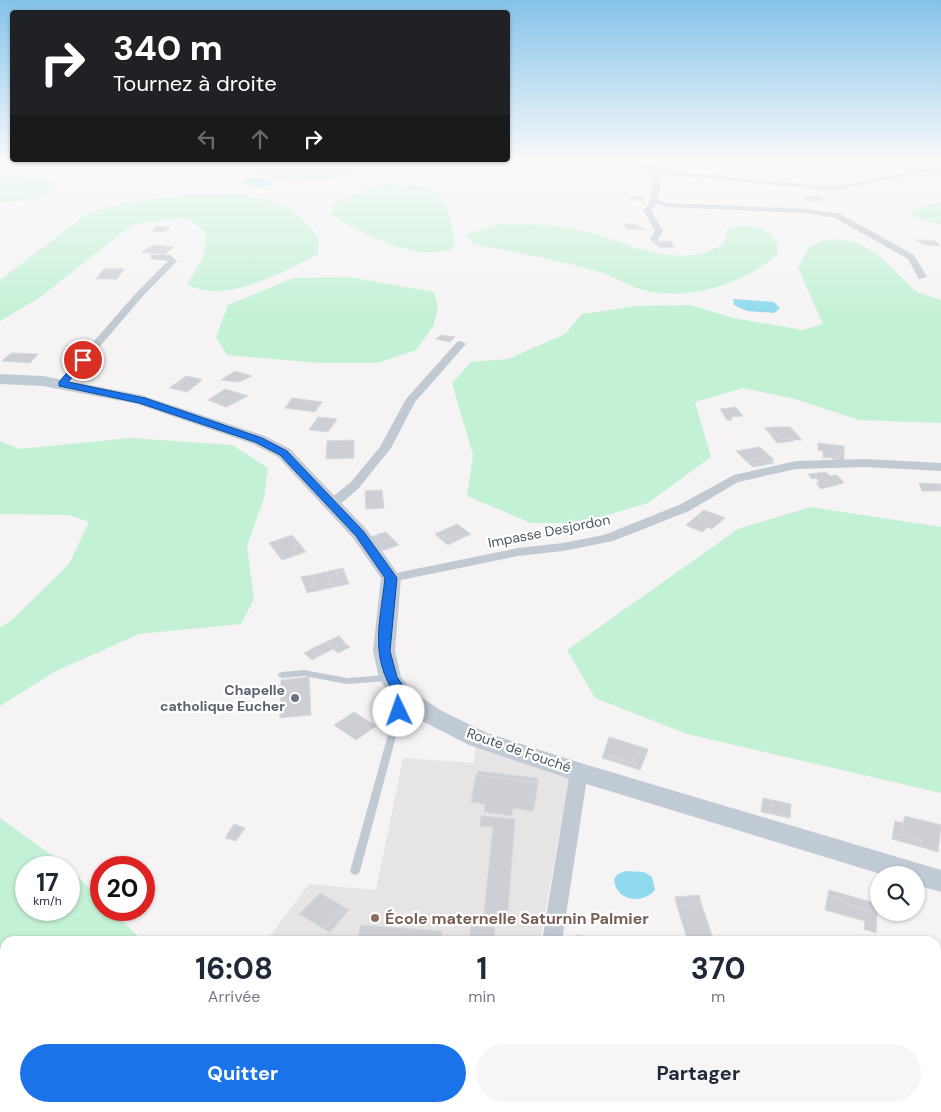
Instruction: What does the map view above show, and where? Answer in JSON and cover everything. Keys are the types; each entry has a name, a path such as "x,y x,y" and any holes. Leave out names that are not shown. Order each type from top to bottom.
{"main road":[{"path":"0,379 62,384 141,400 259,440 284,453 360,534 391,578"},
{"name":"Route de Fouché","path":"391,578 384,651 390,678 403,696 432,716 478,739 579,772 941,881"}],"street":[{"path":"649,213 659,232 654,239"},
{"path":"819,213 837,216 911,257 922,277"},
{"path":"62,384 140,294 174,261 170,258 154,257"},
{"path":"332,504 354,486 385,448 410,401 461,344"},
{"name":"Impasse Desjordon","path":"391,578 518,552 563,547 608,538 684,508 734,479 796,465 865,463 941,467"},
{"path":"553,936 579,772"}],"lane":[{"path":"282,675 304,673 347,680 390,678"},
{"path":"356,872 403,696"}],"shaded area":[{"path":"476,745 570,775 541,936 270,936 309,884 376,890 403,758 474,763"}],"green space":[{"path":"88,213 295,213 319,238 318,254 253,284 218,291 202,290 187,284 204,256 206,234 195,223 181,218 132,225 39,298 0,321 0,280"},
{"path":"449,213 455,242 451,250 426,252 411,250 386,243 363,233 330,214"},
{"path":"911,213 941,213 941,225 914,218"},
{"path":"501,224 565,227 589,232 648,251 678,256 698,254 723,245 727,230 733,227 746,226 767,232 777,243 778,254 747,275 730,283 694,292 657,293 639,289 587,268 473,244 465,234"},
{"path":"828,239 856,242 879,255 915,291 941,300 941,423 859,420 795,399 743,388 695,402 711,457 648,503 580,523 531,523 467,496 473,455 452,383 471,362 508,359 565,334 582,314 637,306 691,305 733,318 802,330 823,324 798,268 809,247"},
{"path":"350,277 434,292 438,306 434,325 416,350 377,363 320,363 227,355 216,337 228,305 293,278"},
{"path":"131,438 232,445 268,468 264,498 247,546 254,599 241,624 139,634 54,672 0,706 0,627 11,621 69,564 89,522 69,515 0,514 0,441 19,449"},
{"path":"810,507 941,527 941,793 687,734 595,698 567,650 738,529"},
{"path":"0,818 53,856 15,856 15,921 80,921 80,879 90,889 90,921 122,921 138,936 0,936"}],"water":[{"path":"733,299 774,302 780,308 774,313 747,311 734,305"},
{"path":"626,871 644,872 652,877 655,890 643,898 637,899 624,896 619,892 614,879 618,874"}],"building":[{"path":"623,224 635,224 646,230 627,229"},
{"path":"156,227 170,227 165,232 152,231"},
{"path":"916,240 936,241 940,246 923,244"},
{"path":"670,241 675,247 661,248 652,242"},
{"path":"153,245 174,247 164,255 142,252"},
{"path":"104,269 124,269 117,279 96,279"},
{"path":"441,335 455,337 450,342 436,339"},
{"path":"11,353 38,354 30,363 2,361"},
{"path":"235,371 252,376 239,382 221,380"},
{"path":"185,376 202,380 187,392 179,390 182,388 176,386 185,379 182,379"},
{"path":"185,379 176,386 182,388 179,390 169,388"},
{"path":"225,389 248,396 226,407 208,400"},
{"path":"292,398 322,402 315,412 285,408"},
{"path":"736,407 743,416 731,417 732,420 727,420 720,409"},
{"path":"318,417 337,419 328,432 309,430"},
{"path":"790,427 802,440 780,439 774,432 769,433 765,428"},
{"path":"774,432 780,439 793,439 794,441 777,443 769,433"},
{"path":"354,440 354,458 326,459 327,441"},
{"path":"818,443 844,446 844,450 840,450 840,457 823,458 823,451 818,450"},
{"path":"760,447 774,460 763,462 759,458 746,461 736,451"},
{"path":"840,450 844,450 844,460 832,459 832,455 840,457"},
{"path":"759,458 763,462 771,461 774,463 753,467 746,461"},
{"path":"826,472 830,476 837,475 844,483 821,489 816,483 820,483 816,478 812,479 808,474"},
{"path":"919,483 941,484 941,491 922,491"},
{"path":"382,490 384,508 366,509 365,491"},
{"path":"704,510 725,518 712,529 708,527 702,532 690,527 702,517 698,515"},
{"path":"698,515 702,517 690,527 686,525"},
{"path":"457,524 471,534 460,539 455,536 448,539 442,535 438,537 435,534"},
{"path":"386,532 399,545 376,553 364,539"},
{"path":"292,535 300,544 294,547 297,550 291,552 294,556 282,560 269,543"},
{"path":"442,535 448,539 455,536 460,539 448,545 438,537"},
{"path":"300,544 306,552 294,556 291,552 297,550 294,547"},
{"path":"343,568 344,571 335,573 339,581 347,579 349,584 334,587 326,572"},
{"path":"344,571 347,579 339,581 335,573"},
{"path":"326,572 334,587 307,593 305,587 316,585 312,575"},
{"path":"312,575 316,585 305,587 301,577"},
{"path":"339,636 345,643 333,649 326,642"},
{"path":"326,642 333,649 323,654 315,647"},
{"path":"345,643 350,647 338,653 333,649"},
{"path":"315,647 323,654 312,660 304,653"},
{"name":"Chapelle catholique Eucher","path":"309,677 311,715 280,718 281,680"},
{"path":"354,712 376,726 356,740 334,725"},
{"path":"609,737 648,749 646,755 636,753 632,763 610,756 609,760 602,758"},
{"path":"636,753 646,755 640,770 609,760 610,756 632,763"},
{"path":"478,771 538,778 538,783 476,775"},
{"path":"476,775 538,783 534,809 532,811 513,808 512,816 484,812 485,804 471,802"},
{"path":"763,798 772,800 771,814 761,812"},
{"path":"772,800 791,804 790,818 771,814"},
{"path":"481,816 515,819 507,924 483,922 493,827 480,826"},
{"path":"905,816 941,825 938,852 921,847 922,841 900,835"},
{"path":"895,821 903,823 900,835 922,841 921,847 892,839"},
{"path":"234,824 245,828 236,841 225,838"},
{"path":"829,890 870,902 870,911 842,902 843,899 828,895"},
{"path":"320,893 344,907 324,929 299,914"},
{"path":"699,895 701,903 677,906 675,897"},
{"path":"828,895 843,899 842,902 870,911 870,921 877,921 876,933 864,929 865,921 825,910"},
{"path":"701,903 712,936 686,936 677,906"},
{"path":"344,907 349,910 330,932 324,929"},
{"path":"361,925 442,931 442,936 358,936"},
{"path":"471,926 495,927 494,936 470,936"}],"place":[{"name":"Chapelle catholique Eucher","path":"295,698"},
{"name":"École maternelle Saturnin Palmier","path":"375,918"}],"route":[{"path":"83,360 62,384 141,400 259,440 284,453 360,534 391,578 384,651 390,678 403,696 399,711"}]}
